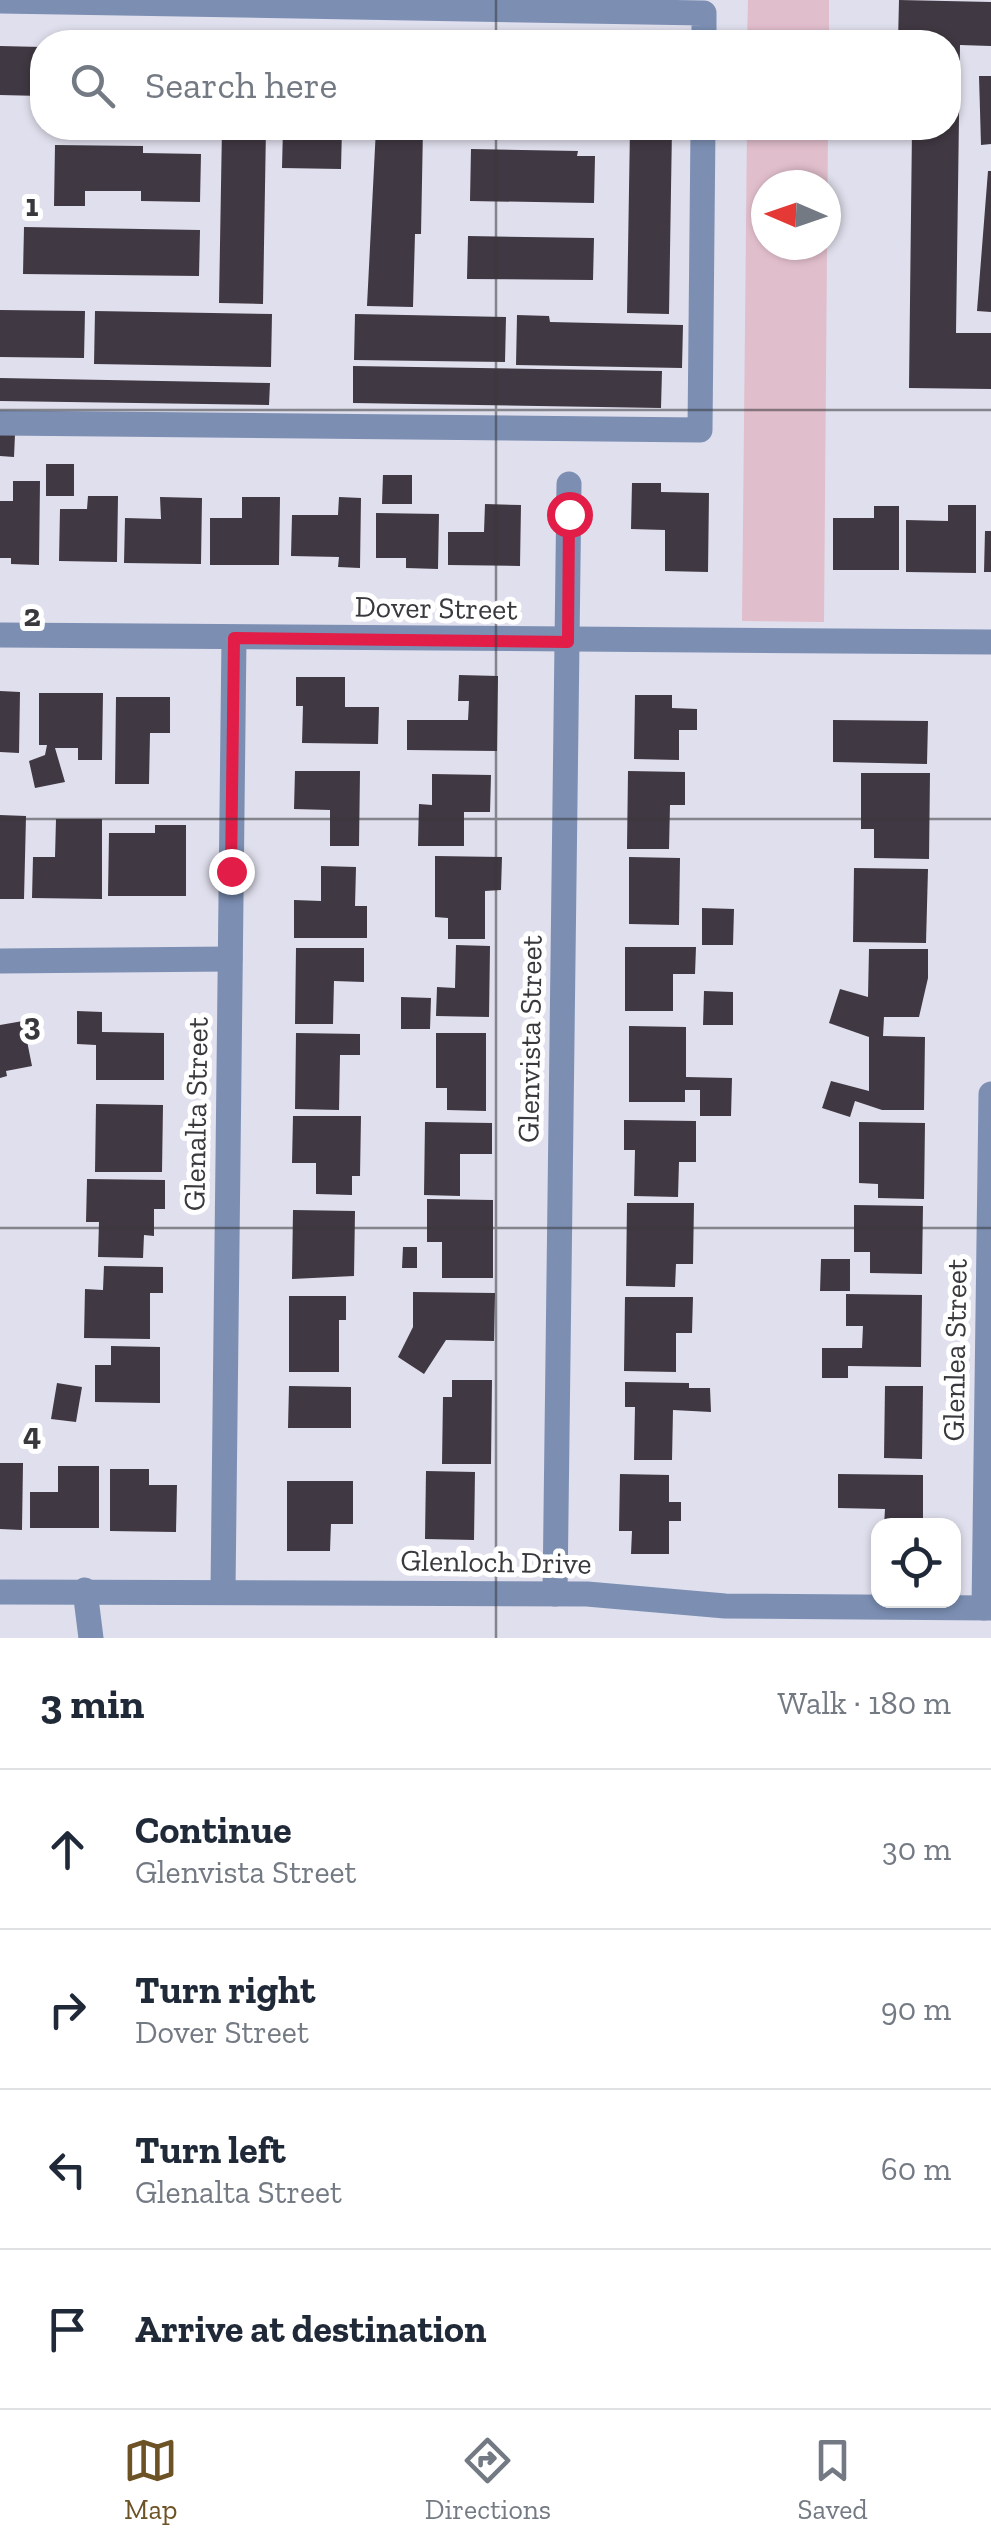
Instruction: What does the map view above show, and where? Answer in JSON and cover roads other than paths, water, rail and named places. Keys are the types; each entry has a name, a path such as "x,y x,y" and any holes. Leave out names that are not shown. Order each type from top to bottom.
{"street":[{"path":"0,1 704,6"},
{"path":"0,423 700,430 703,140"},
{"name":"Glenvista Street","path":"554,1594 570,484"},
{"name":"Dover Street","path":"0,635 991,642"},
{"name":"Glenalta Street","path":"223,1591 234,638"},
{"path":"0,962 230,959"},
{"name":"Glenlea Street","path":"987,1608 991,1094"},
{"path":"84,1590 90,1638"},
{"name":"Glenloch Drive","path":"0,1592 554,1594 724,1606 987,1608"}]}
